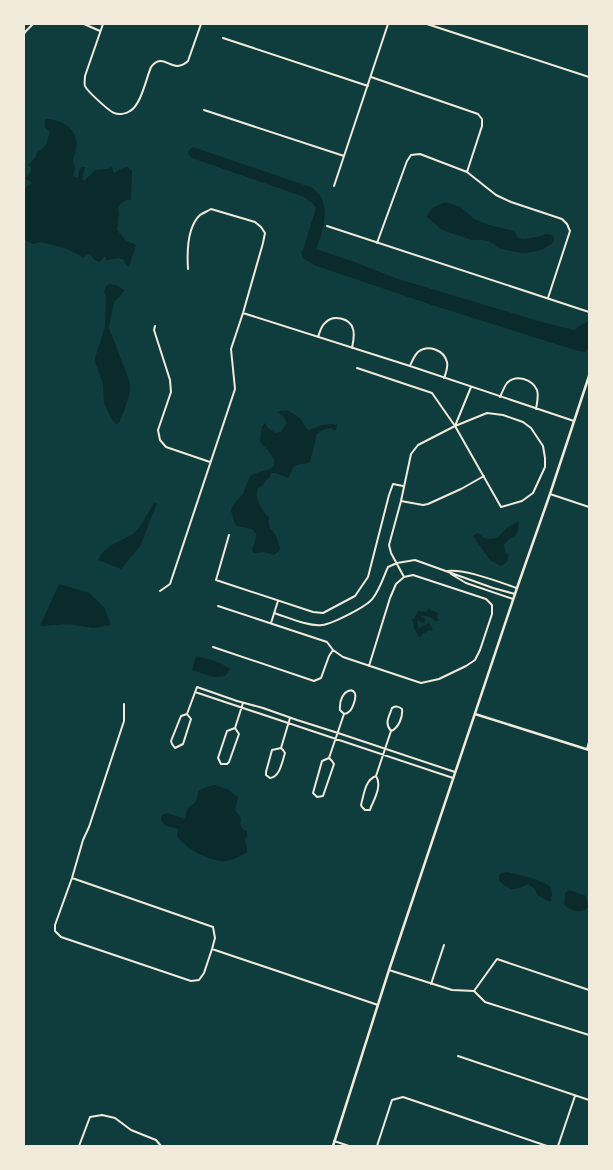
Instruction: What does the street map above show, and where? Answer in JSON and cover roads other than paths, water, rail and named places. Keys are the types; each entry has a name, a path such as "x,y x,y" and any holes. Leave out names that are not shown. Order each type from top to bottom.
{"street":[{"path":"24,34 33,24"},
{"path":"84,24 100,31"},
{"path":"103,24 85,76 85,85 88,91 102,104 114,113 123,114 130,111 137,104 151,67 155,62 160,60 176,66 183,66 188,61 201,24"},
{"path":"334,186 372,77 388,24"},
{"path":"426,24 589,77"},
{"path":"223,38 368,86"},
{"path":"372,77 478,114 482,119 482,126 467,172"},
{"path":"204,110 344,156"},
{"path":"377,243 406,161 411,155 420,154 467,172 496,195 511,202 562,219 568,224 570,231 548,298"},
{"path":"160,591 170,584 235,389 231,349 243,313 265,233 256,222 211,209 201,215 193,224 187,252 188,269"},
{"path":"327,226 589,312"},
{"path":"243,313 410,366 574,421"},
{"path":"318,337 321,328 326,322 333,318 341,318 349,323 353,329 354,338 352,348"},
{"path":"155,326 154,330 170,380 171,392 158,430 160,440 166,448 210,462"},
{"path":"410,366 419,351 430,348 438,350 442,353 447,362 444,378"},
{"path":"357,368 432,393 455,426 501,507 522,501 533,493 545,467 545,458 542,446 531,428 523,422 503,415 487,413 455,426 418,445 411,454 401,501 389,545 391,553 404,577"},
{"path":"332,1146 455,772 589,376"},
{"path":"500,397 511,380 516,378 526,379 534,385 537,390 538,398 536,409"},
{"path":"455,426 471,387"},
{"path":"401,501 423,505 428,504 461,489 484,476"},
{"path":"229,535 216,580 313,612 323,613 355,596 368,577 393,484 404,486"},
{"path":"550,494 589,507"},
{"path":"274,613 307,624 322,626 343,618 372,600 388,567 397,563 414,560 493,588 515,594"},
{"path":"447,571 454,570 464,572 517,588"},
{"path":"447,571 466,583 513,599"},
{"path":"218,606 327,642 333,650 343,657 369,666 421,683 439,679 475,660 480,650 492,614 492,606 486,599 413,575 404,577 396,584 390,598 369,666"},
{"path":"271,623 278,601"},
{"path":"213,647 314,681 321,678 328,656 333,650"},
{"path":"187,714 196,687 455,772"},
{"path":"329,758 334,764 324,796 318,797 313,793 322,761 329,758 344,714 348,713 352,709 356,697 351,691 344,693 340,706 340,710 344,714"},
{"path":"195,692 454,778"},
{"path":"235,728 227,731 218,758 221,764 227,764 229,762 239,734 235,728 243,703"},
{"path":"72,878 213,927 215,938 204,974 199,980 191,981 61,937 55,931 55,926 124,721 124,704"},
{"path":"376,776 379,780 379,785 370,810 366,810 361,805 368,782 371,778 376,776 391,731 397,727 403,712 402,709 395,706 392,708 387,724 391,731"},
{"path":"187,714 191,719 183,744 178,748 175,748 171,741 181,716 187,714"},
{"path":"475,714 588,749 589,742"},
{"path":"280,748 290,718"},
{"path":"280,748 285,753 278,775 272,779 266,775 266,772 272,750 280,748"},
{"path":"431,984 444,945"},
{"path":"212,949 378,1005"},
{"path":"474,991 497,959 589,990"},
{"path":"389,970 452,990 474,991 486,1002 589,1035"},
{"path":"458,1056 589,1100"},
{"path":"558,1146 575,1096"},
{"path":"377,1146 392,1100 403,1097 547,1146"},
{"path":"79,1146 90,1117 102,1115 115,1118 131,1130 156,1140 161,1146"},
{"path":"334,1141 349,1146"}],"water":[{"path":"45,119 58,121 73,131 77,143 73,161 75,168 73,176 78,178 79,171 82,167 85,167 82,179 85,181 95,170 108,169 112,166 115,173 120,169 128,167 132,170 131,200 124,201 118,207 119,214 117,230 126,241 136,245 129,267 126,265 124,260 118,258 106,260 105,256 100,262 94,260 91,255 88,254 83,257 67,249 41,242 33,244 24,240 24,189 32,182 25,179 31,171 31,167 28,165 35,158 37,152 46,145 50,132 45,127"},
{"path":"193,147 313,188 321,197 325,216 316,249 395,278 542,322 574,330 589,321 589,347 586,352 578,351 429,304 314,265 303,258 301,252 303,250 316,208 312,203 304,197 192,158 188,154 190,149"},
{"path":"446,202 460,207 474,219 489,225 514,231 518,238 524,239 546,234 553,235 553,243 538,251 522,253 500,249 487,241 472,240 442,230 427,217 433,208"},
{"path":"110,284 116,285 124,290 115,301 109,328 130,383 127,403 119,423 116,424 112,420 104,403 103,384 95,358 105,327 106,296 104,292 106,286"},
{"path":"287,410 300,418 309,430 323,425 333,424 337,425 336,430 331,428 317,434 310,462 293,467 289,477 287,478 276,473 271,473 270,477 258,488 257,496 259,504 269,518 269,527 276,536 281,549 280,548 280,550 274,555 264,552 254,553 252,550 256,534 252,529 237,526 231,511 233,505 243,494 250,476 273,467 274,460 272,456 260,442 262,426 265,423 267,427 275,433 281,432 287,423 283,416 277,412"},
{"path":"154,503 157,503 141,545 121,569 98,560 102,553 110,546 133,534 140,527"},
{"path":"519,521 518,530 515,536 508,540 504,545 505,552 509,555 507,562 501,566 490,560 473,536 478,533 484,538 497,538 508,527"},
{"path":"59,584 89,593 104,607 111,625 93,628 68,624 40,626"},
{"path":"428,609 438,613 437,617 439,620 436,622 429,617 421,616 426,619 424,623 417,621 419,628 429,623 433,630 422,634 422,636 419,637 414,628 412,619 414,619 418,611 427,612"},
{"path":"196,656 218,662 230,669 225,676 214,677 192,670"},
{"path":"215,785 229,790 238,797 235,810 241,818 240,825 247,831 247,837 245,840 247,852 234,859 226,861 212,859 191,849 177,836 178,829 166,825 161,820 162,815 167,813 185,819 188,809 195,803 198,791"},
{"path":"507,872 535,879 551,887 551,901 537,895 535,889 528,884 516,889 507,887 499,881 499,876 501,873"},
{"path":"570,890 586,896 588,907 582,911 579,911 573,910 564,905 565,893"}]}
